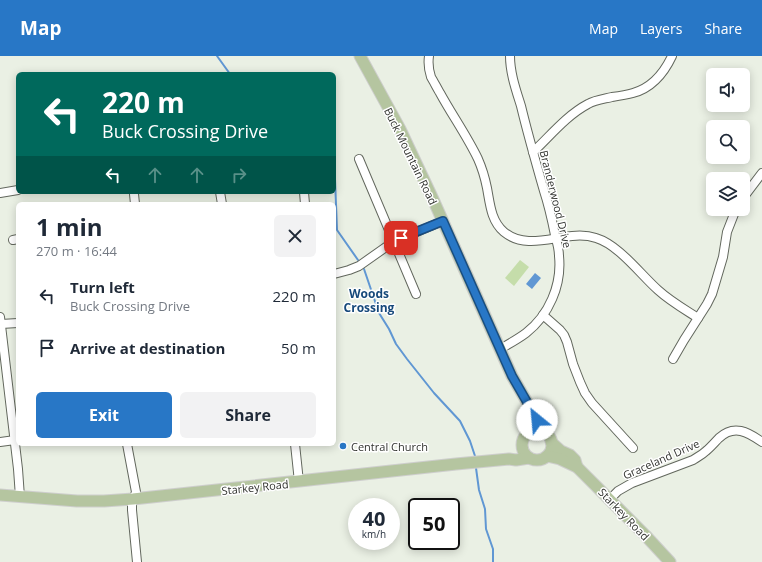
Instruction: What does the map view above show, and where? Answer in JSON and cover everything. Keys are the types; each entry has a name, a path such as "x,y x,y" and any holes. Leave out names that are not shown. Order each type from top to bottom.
{"main road":[{"name":"Buck Mountain Road","path":"360,56 400,129 512,376 531,409 535,412 537,420 548,437"},
{"path":"527,434 536,430 548,437 551,447 547,456 543,459 533,460 525,454 523,450 522,445 524,437 527,434 529,413 531,409"},
{"name":"Starkey Road","path":"548,437 562,451 570,455 575,460 577,467"},
{"path":"509,459 522,445"},
{"name":"Starkey Road","path":"547,456 560,459 577,467 670,562"},
{"name":"Starkey Road","path":"0,495 77,501 133,499 529,458"}],"street":[{"path":"429,56 431,76 479,160 485,176 491,210 494,218 503,231 510,236 526,241 579,235 597,238 606,242 626,258 660,291 677,305 698,318"},
{"name":"Branderwood Drive","path":"500,349 526,333 544,315 550,304 558,280 560,268 551,212 517,94 511,69 510,56"},
{"path":"533,152 568,119 587,104 598,100 634,93 650,84 658,78 672,56"},
{"path":"358,159 416,294"},
{"path":"750,189 762,173"},
{"path":"0,192 16,190"},
{"path":"134,194 135,202"},
{"path":"673,359 712,294 723,257 727,232 733,216"},
{"path":"336,273 359,266 380,250 394,242 443,221"},
{"path":"544,315 560,330 568,342 573,364 585,393 592,403 633,448"},
{"path":"16,323 0,320 3,365 15,440 20,497"},
{"name":"Graceland Drive","path":"610,499 632,483 693,460 707,451 724,434 730,431 738,430 745,432 762,442"},
{"path":"0,442 15,440"},
{"path":"127,446 136,492 133,499 132,510 137,562"},
{"path":"294,446 299,482"}],"green space":[{"path":"520,260 529,267 514,286 505,278"}],"water":[{"path":"535,273 541,278 532,289 526,284"}],"waterway":[{"path":"217,56 229,72"},
{"path":"336,194 336,202"},
{"path":"336,204 337,230 358,260"},
{"path":"364,269 379,313 396,344 434,393 460,421 470,441 475,456"},
{"path":"476,468 479,490 485,509 486,529 493,549 493,562"}],"place":[{"name":"Central Church","path":"343,446"}],"district":[{"name":"Woods Crossing","path":"369,300"}],"route":[{"path":"401,238 443,221 512,376 531,409 535,412 537,420"}]}
